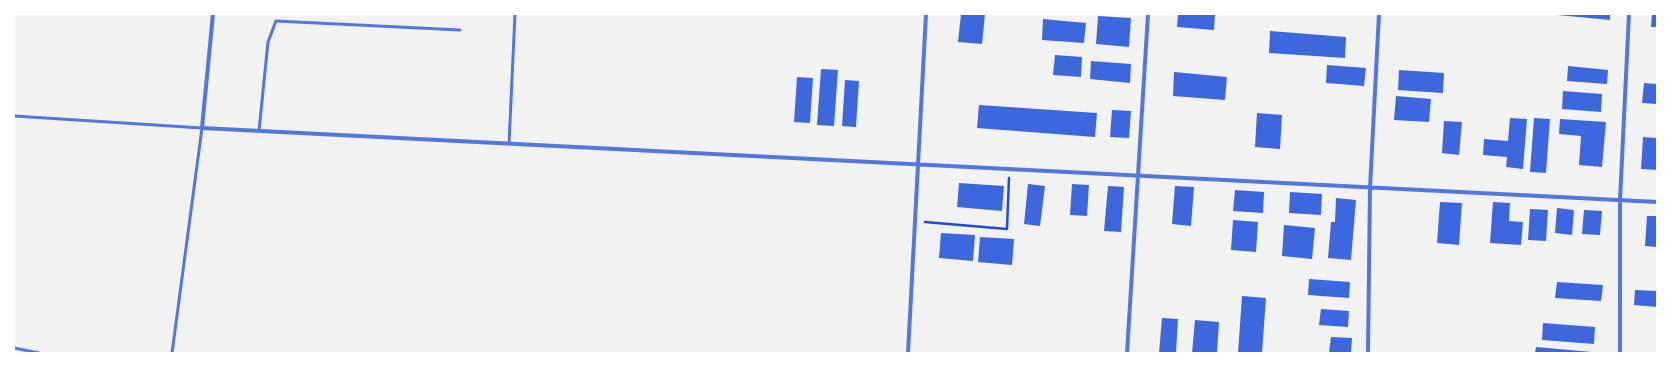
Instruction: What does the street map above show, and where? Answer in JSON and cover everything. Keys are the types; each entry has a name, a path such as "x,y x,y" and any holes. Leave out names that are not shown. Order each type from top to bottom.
{"street":[{"path":"213,14 202,128 1657,202"},
{"path":"908,353 926,14"},
{"path":"1127,353 1148,14"},
{"path":"1368,353 1370,188 1379,14"},
{"path":"1620,353 1620,200 1629,14"}],"lane":[{"path":"509,144 515,14"},
{"path":"259,131 268,42 276,21 460,30"},
{"path":"14,116 202,128 172,353"},
{"path":"14,348 39,353"}],"path":[{"path":"915,221 1007,229 1009,170"}],"building":[{"path":"961,14 985,14 982,44 958,42"},
{"path":"1178,14 1215,14 1214,30 1177,27"},
{"path":"1547,14 1610,14 1610,20"},
{"path":"1652,14 1657,14 1657,27 1651,27"},
{"path":"1098,16 1131,18 1129,47 1096,44"},
{"path":"1043,19 1086,23 1084,43 1042,40"},
{"path":"1270,31 1346,37 1345,58 1269,53"},
{"path":"1055,55 1082,57 1081,77 1053,75"},
{"path":"1091,61 1131,64 1130,83 1090,79"},
{"path":"1327,65 1366,68 1364,86 1326,83"},
{"path":"1568,66 1608,70 1607,84 1567,81"},
{"path":"821,69 838,70 834,126 817,125"},
{"path":"1399,70 1444,73 1443,93 1398,90"},
{"path":"1174,72 1227,77 1225,100 1173,96"},
{"path":"797,77 813,78 810,123 794,122"},
{"path":"845,80 859,81 856,127 842,126"},
{"path":"1644,83 1657,84 1657,104 1642,103"},
{"path":"1563,91 1602,94 1601,112 1562,109"},
{"path":"1396,96 1431,99 1429,122 1394,120"},
{"path":"979,105 1097,113 1095,137 977,128"},
{"path":"1112,110 1131,111 1129,138 1110,137"},
{"path":"1257,113 1282,115 1280,149 1255,147"},
{"path":"1510,118 1527,119 1523,169 1506,167 1507,157 1483,155 1484,139 1508,141"},
{"path":"1534,118 1550,119 1546,173 1530,172"},
{"path":"1560,119 1606,122 1602,167 1579,165 1581,136 1559,134"},
{"path":"1444,121 1462,122 1459,155 1442,153"},
{"path":"1643,137 1657,138 1657,170 1641,169"},
{"path":"959,183 1004,186 1002,211 957,207"},
{"path":"1028,184 1045,186 1040,226 1024,224"},
{"path":"1072,184 1089,185 1087,216 1070,215"},
{"path":"1108,186 1124,187 1121,232 1104,231"},
{"path":"1175,186 1194,187 1191,226 1172,224"},
{"path":"1235,190 1264,192 1263,213 1233,211"},
{"path":"1290,192 1322,194 1321,215 1289,213"},
{"path":"1336,198 1356,200 1351,260 1328,258 1331,222 1335,222"},
{"path":"1440,202 1462,203 1459,245 1437,243"},
{"path":"1493,202 1510,203 1509,221 1523,222 1521,245 1490,243"},
{"path":"1557,208 1574,210 1572,235 1555,233"},
{"path":"1530,209 1548,210 1546,241 1528,240"},
{"path":"1584,210 1602,211 1600,235 1582,234"},
{"path":"1647,216 1657,216 1657,247 1645,246"},
{"path":"1233,220 1258,222 1256,252 1231,250"},
{"path":"1284,225 1315,228 1312,259 1282,256"},
{"path":"941,233 975,235 973,261 939,258"},
{"path":"980,237 1014,239 1012,265 978,262"},
{"path":"1309,279 1350,282 1349,298 1308,295"},
{"path":"1557,282 1603,285 1601,301 1555,298"},
{"path":"1635,290 1657,291 1657,307 1634,305"},
{"path":"1242,296 1266,298 1262,353 1238,353"},
{"path":"1321,309 1349,311 1348,327 1319,325"},
{"path":"1162,318 1178,319 1176,353 1159,353"},
{"path":"1195,320 1219,322 1217,353 1192,353"},
{"path":"1543,323 1595,327 1594,344 1542,340"},
{"path":"1331,337 1352,338 1351,353 1329,353"},
{"path":"1536,347 1592,352 1592,353 1535,353"}]}
